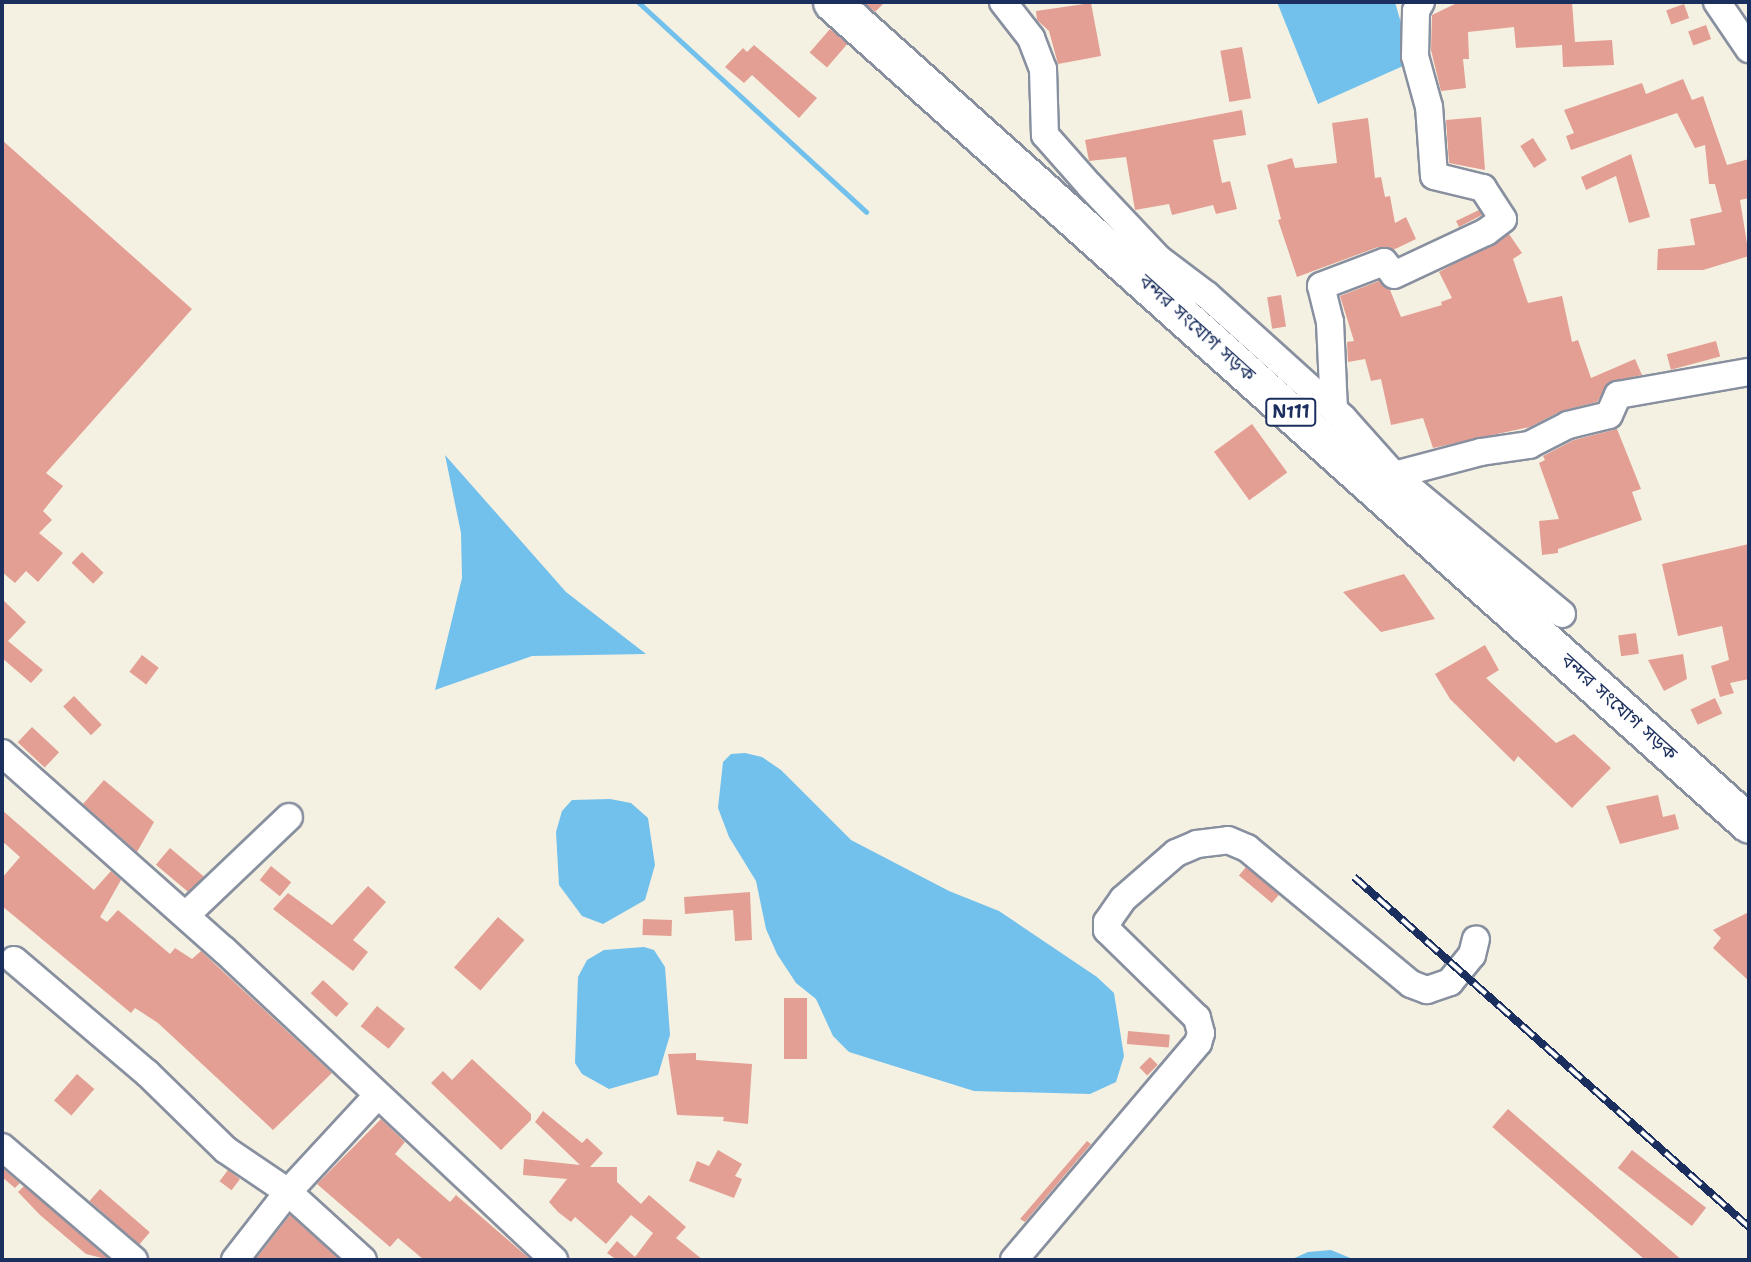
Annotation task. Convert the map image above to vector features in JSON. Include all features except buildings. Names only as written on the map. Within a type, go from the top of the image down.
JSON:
[{"type":"highway","name":"বন্দর সংযোগ সড়ক","points":[[832,2],[1749,824]]},
{"type":"street","points":[[1003,2],[1031,37],[1043,69],[1045,135],[1159,259],[1207,295],[1334,410],[1394,475],[1562,614]]},
{"type":"street","points":[[1717,2],[1749,49]]},
{"type":"street","points":[[1334,410],[1330,322],[1321,286],[1384,262],[1394,275],[1486,232],[1503,219],[1483,188],[1434,176],[1429,107],[1415,56],[1416,11],[1427,3]]},
{"type":"street","points":[[1394,475],[1481,452],[1529,445],[1568,425],[1609,415],[1618,396],[1749,372]]},
{"type":"street","points":[[2,753],[186,915],[376,1097],[554,1260]]},
{"type":"street","points":[[186,915],[289,817]]},
{"type":"street","points":[[1014,1260],[1198,1043],[1201,1033],[1198,1018],[1126,952],[1107,930],[1107,922],[1123,899],[1176,853],[1198,844],[1228,840],[1247,848],[1411,984],[1427,990],[1450,982],[1472,955],[1476,939]]},
{"type":"street","points":[[14,960],[147,1073],[226,1150],[288,1192],[363,1260]]},
{"type":"street","points":[[234,1260],[288,1192],[376,1097]]},
{"type":"street","points":[[2,1147],[134,1260]]},
{"type":"water","points":[[1277,2],[1395,2],[1412,62],[1318,104]]},
{"type":"water","points":[[445,455],[566,592],[646,654],[532,656],[435,690],[462,578],[461,533]]},
{"type":"water","points":[[745,753],[762,757],[781,770],[851,840],[949,891],[999,911],[1097,977],[1114,993],[1124,1056],[1116,1082],[1090,1094],[974,1091],[849,1052],[833,1036],[816,999],[796,983],[777,954],[766,929],[756,881],[729,837],[718,808],[723,762],[731,754]]},
{"type":"water","points":[[610,799],[631,803],[648,818],[655,865],[645,900],[603,924],[582,916],[559,885],[556,832],[562,811],[572,800]]},
{"type":"water","points":[[644,947],[654,950],[665,967],[670,1035],[658,1075],[609,1089],[582,1074],[575,1063],[578,977],[587,960],[604,950]]},
{"type":"water","points":[[1331,1250],[1355,1260],[1290,1260],[1308,1252]]},
{"type":"waterway","points":[[638,2],[866,212]]},
{"type":"railway","points":[[1354,877],[1749,1227]]}]
